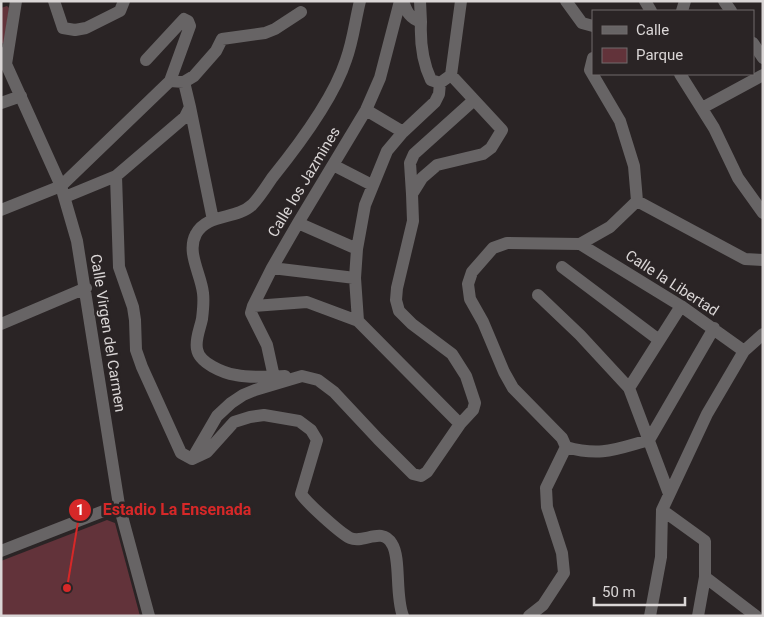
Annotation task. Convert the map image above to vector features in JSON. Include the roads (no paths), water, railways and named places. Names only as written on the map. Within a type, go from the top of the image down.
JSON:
[{"type":"street","name":"Calle Virgen del Carmen","points":[[16,1],[4,59],[63,191],[77,241],[86,288],[119,505],[149,616]]},
{"type":"street","points":[[54,1],[63,28],[75,30],[86,28],[120,12],[124,1]]},
{"type":"street","points":[[360,1],[347,59],[339,78],[320,110],[280,168],[252,205],[241,213],[212,220],[197,232],[194,240],[194,260],[203,292],[202,317],[197,339],[197,350],[201,357],[212,365],[236,375],[302,376],[318,380],[334,392],[378,440],[414,474],[421,476],[427,472],[460,424],[474,410],[475,403],[466,376],[452,354],[412,324],[399,311],[396,300],[413,221],[410,163],[414,154],[474,100]]},
{"type":"street","points":[[402,1],[406,11],[412,18],[421,22]]},
{"type":"street","name":"Calle los Jazmines","points":[[253,306],[272,268],[366,110],[380,78],[402,1]]},
{"type":"street","points":[[420,1],[420,41],[424,64],[431,80],[440,83]]},
{"type":"street","points":[[358,321],[354,278],[365,205],[387,151],[403,132],[435,102],[439,94],[440,83],[451,75],[461,1]]},
{"type":"street","points":[[566,1],[582,23],[592,26]]},
{"type":"street","points":[[170,82],[190,80],[216,51],[222,39],[265,34],[301,12]]},
{"type":"street","points":[[63,191],[170,82],[190,26],[188,21],[184,19],[146,60]]},
{"type":"street","points":[[754,44],[763,58]]},
{"type":"street","points":[[412,194],[422,178],[437,165],[483,154],[491,148],[502,130],[451,75]]},
{"type":"street","points":[[593,75],[620,121],[634,166],[637,201]]},
{"type":"street","points":[[681,75],[714,128],[738,178],[763,213]]},
{"type":"street","points":[[702,108],[763,76]]},
{"type":"street","points":[[184,82],[212,220]]},
{"type":"street","points":[[1,103],[21,96]]},
{"type":"street","points":[[1,210],[116,176],[185,117],[190,108]]},
{"type":"street","points":[[366,110],[403,132]]},
{"type":"street","points":[[333,165],[372,185]]},
{"type":"street","points":[[116,176],[119,267],[136,320],[136,350],[181,453],[192,459]]},
{"type":"street","points":[[637,201],[610,227],[580,244],[507,243],[492,248],[472,272],[468,284],[470,299],[483,322],[504,372],[513,388],[562,438],[566,447],[582,452],[606,452],[649,440],[714,328]]},
{"type":"street","points":[[637,201],[745,259],[763,260]]},
{"type":"street","points":[[298,223],[357,249]]},
{"type":"street","name":"Calle la Libertad","points":[[580,244],[681,306],[744,351]]},
{"type":"street","points":[[562,267],[659,340]]},
{"type":"street","points":[[272,268],[354,278]]},
{"type":"street","points":[[1,324],[86,288]]},
{"type":"street","points":[[538,295],[580,335],[629,388],[669,494]]},
{"type":"street","points":[[274,376],[267,345],[251,313],[253,306],[307,302],[358,321],[460,424]]},
{"type":"street","points":[[629,388],[681,306]]},
{"type":"street","points":[[650,616],[661,557],[662,510],[707,414],[744,351],[763,334]]},
{"type":"street","points":[[192,459],[217,416],[231,403],[255,390],[302,376]]},
{"type":"street","points":[[192,459],[206,452],[234,422],[264,415],[299,421],[311,430],[317,440],[302,488],[302,494],[311,507],[350,538],[382,536],[392,543],[395,550],[397,588],[403,616]]},
{"type":"street","points":[[529,616],[543,605],[564,573],[560,547],[547,507],[546,488],[566,447]]},
{"type":"street","points":[[1,551],[119,505]]},
{"type":"street","points":[[662,510],[705,541],[705,577],[698,616]]},
{"type":"street","points":[[705,577],[756,616]]},
{"type":"place","name":"Estadio La Ensenada","points":[[67,588]]}]
